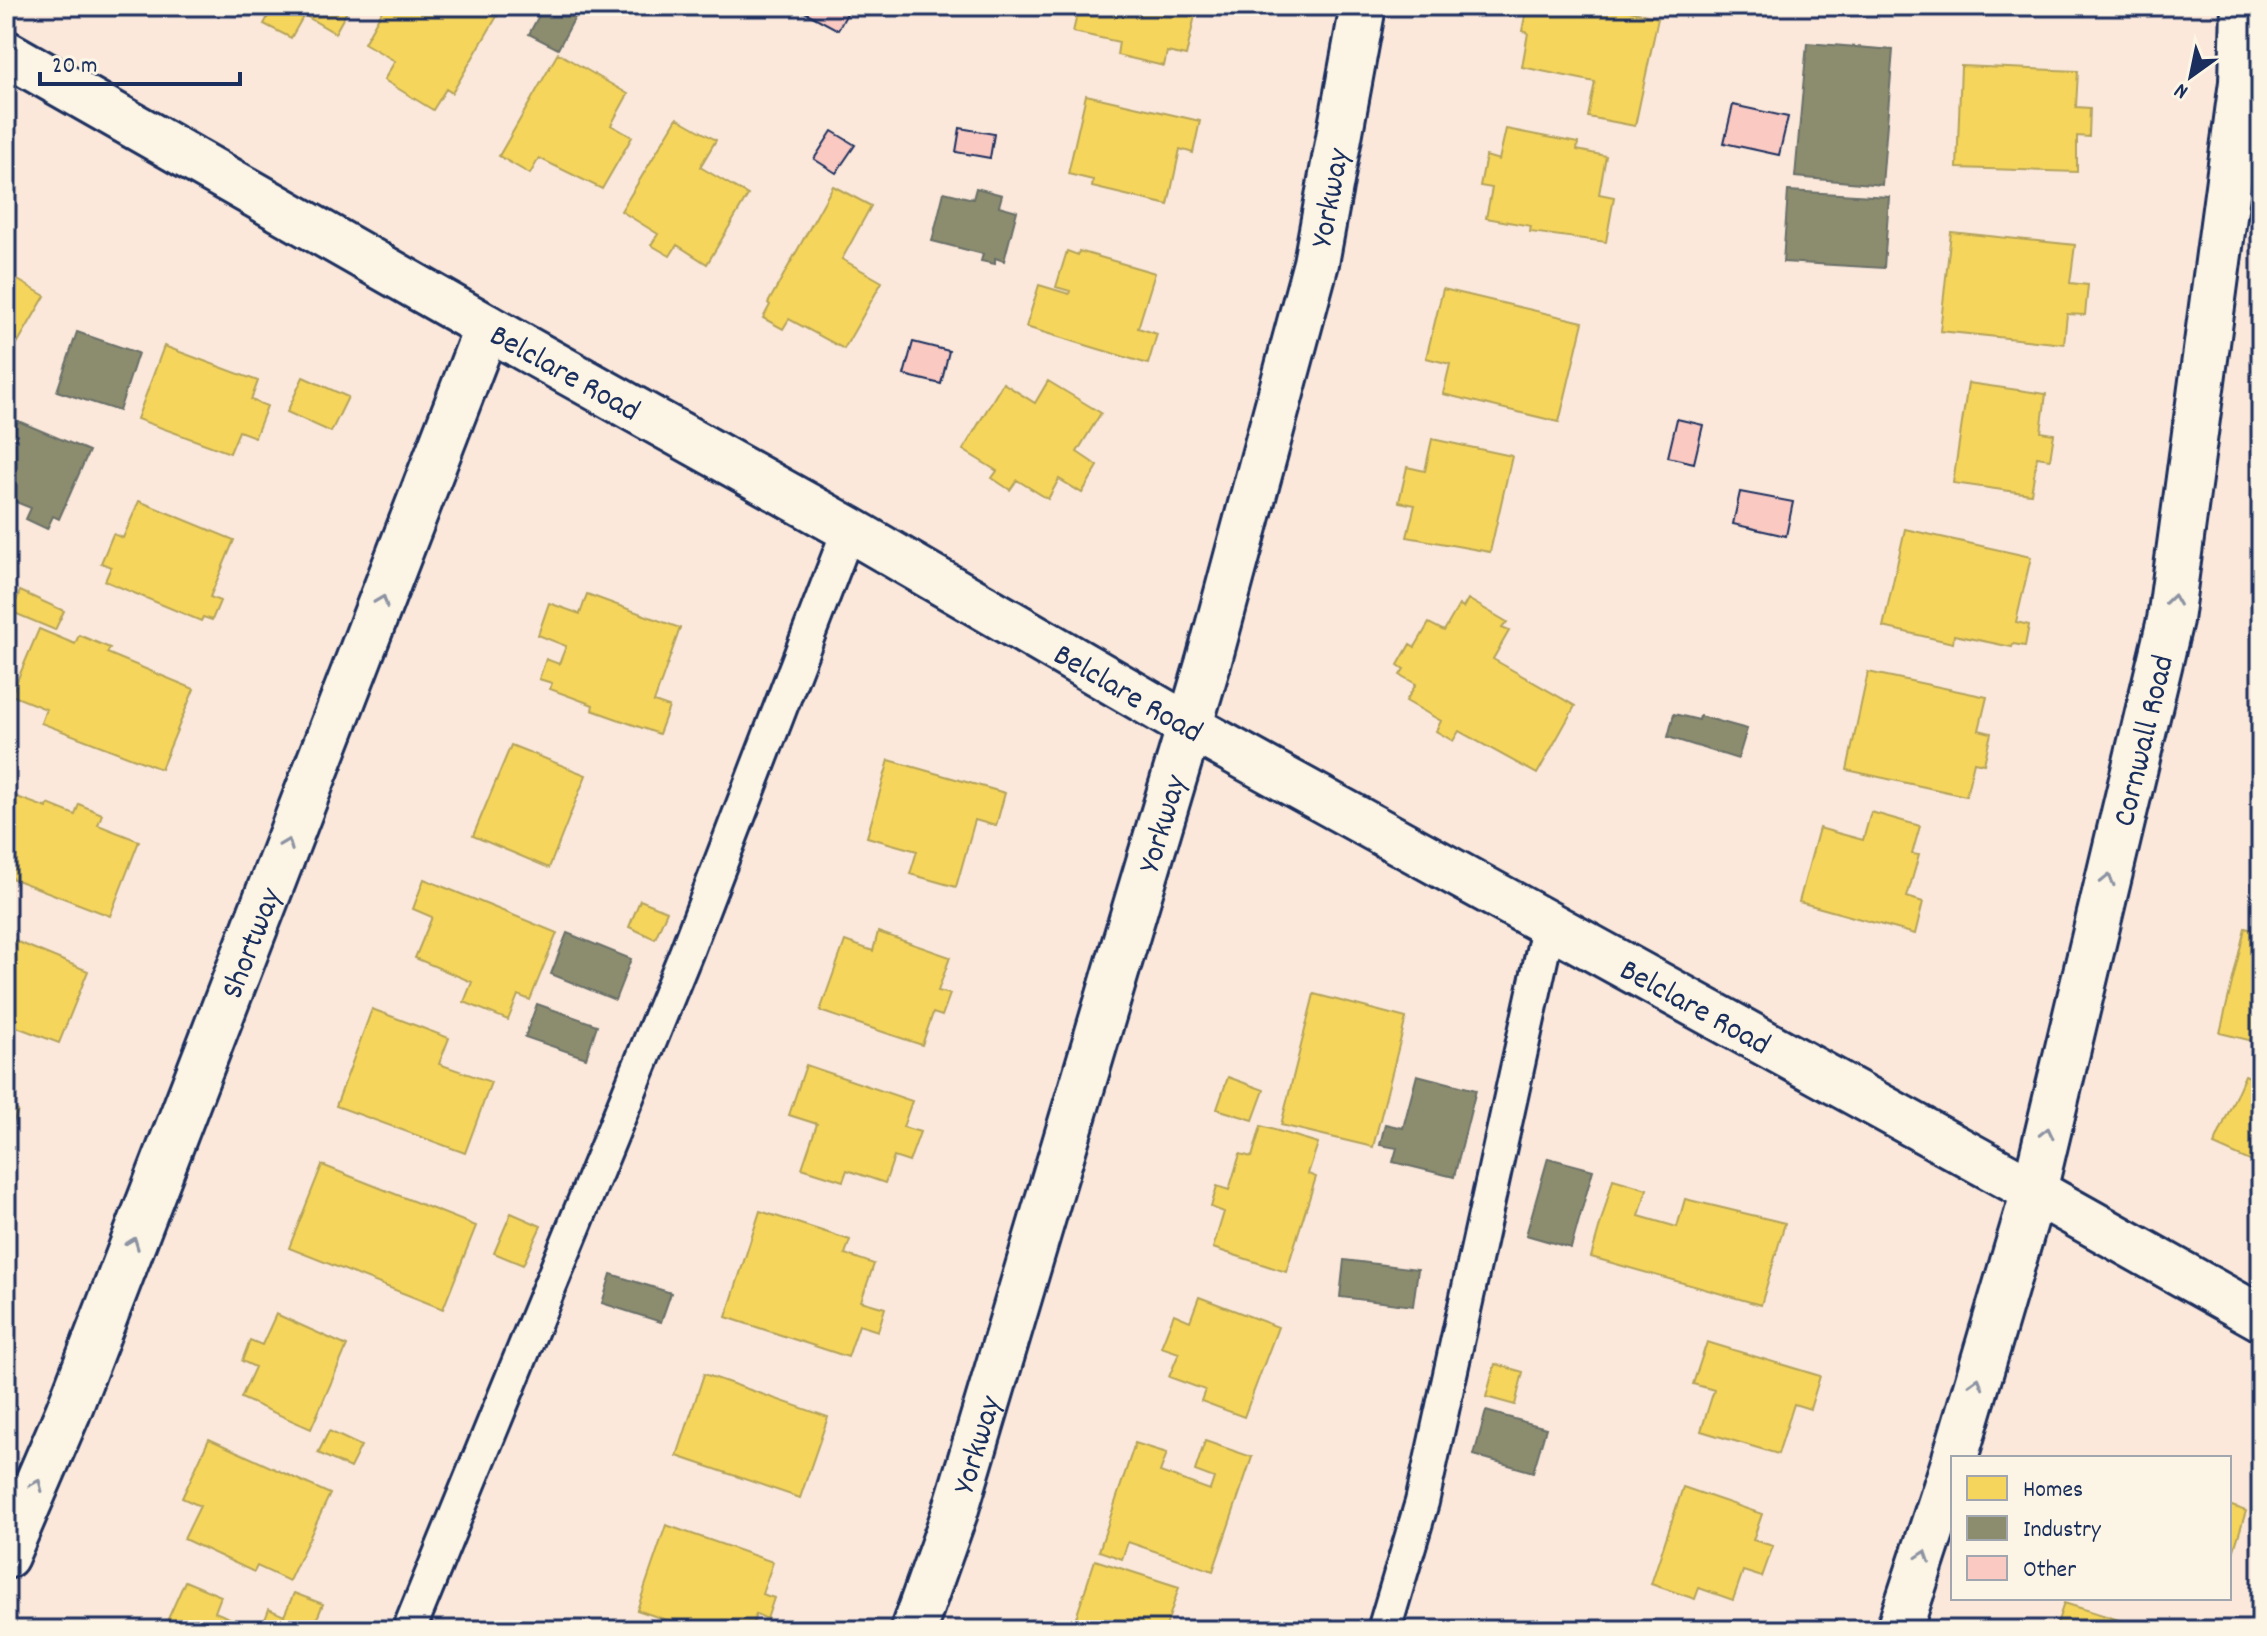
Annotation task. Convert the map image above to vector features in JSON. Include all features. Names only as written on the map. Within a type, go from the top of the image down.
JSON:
[{"type":"street","name":"Yorkway","points":[[913,1630],[955,1512],[1190,727],[1316,263],[1363,6]]},
{"type":"street","name":"Cornwall Road","points":[[1956,1456],[2034,1191],[2170,620],[2242,82],[2244,6]]},
{"type":"street","name":"Belclare Road","points":[[6,53],[849,529],[1190,727],[2261,1318]]},
{"type":"street","name":"Shortway","points":[[6,1556],[68,1412],[487,327]]},
{"type":"street","points":[[1899,1630],[1951,1471]]},
{"type":"lane","points":[[409,1630],[686,953],[849,529]]},
{"type":"lane","points":[[1384,1630],[1422,1502],[1549,923]]},
{"type":"building: Homes","points":[[271,6],[350,6],[335,33],[304,15],[291,38],[264,24]]},
{"type":"building: Homes","points":[[385,6],[503,6],[452,93],[446,89],[433,110],[384,80],[395,61],[364,43]]},
{"type":"building: Homes","points":[[1079,6],[1197,6],[1186,56],[1167,52],[1164,66],[1117,55],[1119,42],[1073,32]]},
{"type":"building: Homes","points":[[1527,6],[1610,6],[1658,18],[1635,126],[1588,117],[1595,82],[1522,67],[1528,33],[1522,31]]},
{"type":"building: Homes","points":[[1998,6],[2079,6],[2079,12],[1998,10]]},
{"type":"building: Homes","points":[[558,53],[628,94],[611,125],[632,137],[602,189],[539,158],[530,174],[499,156]]},
{"type":"building: Homes","points":[[1961,66],[2078,71],[2076,107],[2090,108],[2089,137],[2077,136],[2077,172],[1957,168]]},
{"type":"building: Homes","points":[[1086,95],[1200,121],[1193,153],[1180,149],[1168,205],[1092,187],[1093,180],[1068,174]]},
{"type":"building: Homes","points":[[677,118],[716,140],[700,167],[748,195],[707,264],[677,245],[670,256],[651,245],[658,234],[621,211]]},
{"type":"building: Homes","points":[[1506,129],[1578,143],[1577,150],[1606,156],[1599,194],[1614,197],[1606,242],[1530,232],[1531,226],[1486,218],[1492,188],[1480,186],[1486,156],[1499,160]]},
{"type":"building: Homes","points":[[833,186],[871,206],[842,259],[882,282],[844,349],[789,319],[783,329],[763,318],[770,305],[768,303]]},
{"type":"building: Homes","points":[[1951,232],[2075,245],[2070,283],[2088,285],[2085,315],[2067,314],[2064,344],[1940,331]]},
{"type":"building: Homes","points":[[1067,251],[1078,255],[1079,251],[1155,273],[1138,328],[1157,334],[1148,364],[1026,327],[1039,285],[1069,294],[1070,291],[1056,287]]},
{"type":"building: Homes","points":[[6,273],[45,296],[7,361],[6,360]]},
{"type":"building: Homes","points":[[1443,289],[1583,322],[1559,422],[1443,394],[1450,364],[1426,358]]},
{"type":"building: Homes","points":[[164,346],[258,381],[251,400],[267,406],[255,437],[239,431],[230,453],[137,419]]},
{"type":"building: Homes","points":[[303,377],[348,397],[331,432],[287,412]]},
{"type":"building: Homes","points":[[1048,381],[1101,413],[1077,452],[1098,466],[1082,493],[1059,479],[1048,499],[1017,480],[1010,490],[992,478],[997,471],[963,450],[1003,383],[1035,403]]},
{"type":"building: Homes","points":[[1968,383],[2046,394],[2041,432],[2054,434],[2050,459],[2037,457],[2031,494],[1953,483]]},
{"type":"building: Homes","points":[[1432,439],[1512,456],[1490,552],[1407,537],[1415,505],[1399,502],[1407,467],[1425,471]]},
{"type":"building: Homes","points":[[139,501],[234,540],[210,597],[220,601],[212,620],[203,617],[201,621],[105,581],[111,567],[101,563],[113,534],[123,538]]},
{"type":"building: Homes","points":[[1905,529],[2031,557],[2016,622],[2029,625],[2025,646],[2013,644],[2012,647],[1954,635],[1953,643],[1883,627]]},
{"type":"building: Homes","points":[[20,591],[64,611],[55,630],[12,612]]},
{"type":"building: Homes","points":[[587,594],[680,628],[654,702],[669,707],[659,734],[592,710],[593,705],[550,689],[552,683],[539,679],[546,659],[559,664],[566,646],[538,635],[549,603],[580,614]]},
{"type":"building: Homes","points":[[1468,599],[1507,622],[1502,628],[1509,631],[1493,659],[1575,706],[1537,774],[1459,731],[1453,741],[1436,731],[1441,721],[1406,701],[1416,684],[1400,675],[1404,669],[1398,665],[1410,644],[1415,647],[1429,623],[1444,631],[1459,605],[1463,608]]},
{"type":"building: Homes","points":[[39,629],[75,644],[79,635],[110,648],[107,653],[194,689],[161,769],[41,723],[46,709],[11,695]]},
{"type":"building: Homes","points":[[1868,672],[1987,697],[1979,730],[1991,733],[1984,764],[1974,762],[1966,796],[1847,770]]},
{"type":"building: Homes","points":[[511,745],[586,775],[549,868],[473,836]]},
{"type":"building: Homes","points":[[889,760],[1005,793],[996,826],[975,820],[956,887],[910,874],[917,851],[867,837]]},
{"type":"building: Homes","points":[[6,793],[75,815],[79,804],[102,814],[98,825],[139,841],[110,916],[6,876]]},
{"type":"building: Homes","points":[[1871,812],[1920,826],[1912,854],[1919,855],[1907,897],[1923,902],[1915,934],[1799,902],[1819,828],[1863,840]]},
{"type":"building: Homes","points":[[424,879],[557,933],[530,1000],[518,995],[508,1020],[464,1002],[472,982],[415,958],[432,917],[413,909]]},
{"type":"building: Homes","points":[[640,900],[667,911],[655,939],[629,927]]},
{"type":"building: Homes","points":[[2245,928],[2261,932],[2261,1043],[2220,1033]]},
{"type":"building: Homes","points":[[878,932],[950,957],[938,991],[950,994],[942,1016],[933,1013],[922,1045],[820,1011],[845,941],[873,951]]},
{"type":"building: Homes","points":[[6,937],[88,971],[59,1043],[6,1023]]},
{"type":"building: Homes","points":[[1314,994],[1406,1018],[1373,1147],[1281,1125]]},
{"type":"building: Homes","points":[[372,1009],[449,1038],[439,1064],[491,1082],[465,1153],[336,1106]]},
{"type":"building: Homes","points":[[806,1065],[912,1101],[903,1127],[920,1132],[909,1162],[894,1157],[885,1183],[847,1170],[843,1181],[802,1168],[817,1124],[789,1115]]},
{"type":"building: Homes","points":[[2245,1075],[2261,1082],[2261,1166],[2214,1145]]},
{"type":"building: Homes","points":[[1228,1077],[1264,1090],[1253,1120],[1217,1109]]},
{"type":"building: Homes","points":[[6,1106],[18,1111],[6,1140]]},
{"type":"building: Homes","points":[[1261,1126],[1318,1143],[1308,1174],[1316,1177],[1286,1272],[1213,1248],[1224,1212],[1211,1207],[1217,1186],[1229,1190],[1240,1154],[1252,1157]]},
{"type":"building: Homes","points":[[322,1165],[476,1226],[443,1309],[289,1248]]},
{"type":"building: Homes","points":[[1613,1179],[1647,1189],[1639,1216],[1677,1227],[1685,1199],[1785,1223],[1761,1305],[1591,1257]]},
{"type":"building: Homes","points":[[760,1211],[850,1240],[845,1254],[874,1264],[861,1301],[885,1308],[878,1331],[859,1325],[848,1357],[726,1317]]},
{"type":"building: Homes","points":[[511,1213],[541,1226],[523,1265],[494,1253]]},
{"type":"building: Homes","points":[[1199,1297],[1278,1327],[1244,1417],[1201,1401],[1205,1390],[1169,1377],[1179,1353],[1161,1347],[1174,1314],[1190,1321]]},
{"type":"building: Homes","points":[[276,1314],[347,1346],[311,1429],[241,1398],[255,1367],[242,1361],[250,1340],[262,1345]]},
{"type":"building: Homes","points":[[1707,1342],[1820,1376],[1810,1409],[1794,1404],[1778,1454],[1701,1431],[1714,1390],[1693,1384]]},
{"type":"building: Homes","points":[[1495,1364],[1523,1372],[1515,1405],[1486,1397]]},
{"type":"building: Homes","points":[[704,1374],[828,1417],[800,1498],[677,1456]]},
{"type":"building: Homes","points":[[329,1431],[361,1446],[350,1468],[318,1453]]},
{"type":"building: Homes","points":[[209,1439],[330,1494],[289,1581],[257,1566],[254,1572],[184,1539],[200,1506],[182,1498]]},
{"type":"building: Homes","points":[[1205,1441],[1252,1457],[1213,1571],[1128,1542],[1122,1559],[1099,1551],[1135,1443],[1167,1453],[1160,1472],[1210,1490],[1214,1478],[1195,1471]]},
{"type":"building: Homes","points":[[1683,1487],[1762,1514],[1753,1540],[1773,1546],[1762,1577],[1743,1571],[1733,1600],[1699,1588],[1695,1599],[1651,1584]]},
{"type":"building: Homes","points":[[2231,1506],[2246,1511],[2231,1560]]},
{"type":"building: Homes","points":[[666,1525],[773,1562],[762,1594],[774,1598],[767,1619],[756,1614],[751,1630],[696,1630],[637,1610]]},
{"type":"building: Homes","points":[[1095,1560],[1179,1587],[1165,1630],[1072,1630]]},
{"type":"building: Homes","points":[[185,1581],[221,1596],[215,1612],[258,1630],[163,1630]]},
{"type":"building: Homes","points":[[294,1593],[323,1604],[313,1628],[317,1630],[261,1630],[269,1609],[284,1616]]},
{"type":"building: Homes","points":[[2064,1603],[2138,1626],[2137,1630],[2055,1630]]},
{"type":"building: Industry","points":[[544,6],[581,6],[558,49],[529,34]]},
{"type":"building: Industry","points":[[1807,43],[1893,50],[1882,185],[1795,177]]},
{"type":"building: Industry","points":[[976,188],[1002,195],[999,206],[1017,211],[1004,261],[995,258],[995,264],[981,261],[983,254],[932,241],[944,192],[973,199]]},
{"type":"building: Industry","points":[[1788,191],[1889,197],[1884,268],[1783,262]]},
{"type":"building: Industry","points":[[77,332],[138,353],[119,411],[57,391]]},
{"type":"building: Industry","points":[[18,421],[89,451],[59,519],[53,516],[47,529],[26,519],[31,508],[6,498],[6,447]]},
{"type":"building: Industry","points":[[1674,714],[1699,720],[1700,716],[1747,729],[1738,759],[1668,737]]},
{"type":"building: Industry","points":[[567,933],[631,959],[615,1000],[551,974]]},
{"type":"building: Industry","points":[[537,1004],[597,1025],[586,1058],[525,1037]]},
{"type":"building: Industry","points":[[1417,1075],[1476,1090],[1454,1177],[1393,1162],[1397,1148],[1380,1145],[1385,1124],[1403,1128]]},
{"type":"building: Industry","points":[[1548,1158],[1593,1170],[1571,1248],[1526,1235]]},
{"type":"building: Industry","points":[[1344,1260],[1418,1269],[1413,1306],[1340,1297]]},
{"type":"building: Industry","points":[[611,1274],[671,1293],[661,1322],[602,1303]]},
{"type":"building: Industry","points":[[1486,1411],[1546,1428],[1533,1472],[1474,1455]]},
{"type":"building: Other","points":[[806,6],[851,6],[838,30],[803,11]]},
{"type":"building: Other","points":[[1733,105],[1788,117],[1779,155],[1724,143]]},
{"type":"building: Other","points":[[960,128],[994,134],[990,158],[956,152]]},
{"type":"building: Other","points":[[832,131],[855,145],[836,173],[814,159]]},
{"type":"building: Other","points":[[913,342],[949,351],[941,384],[904,375]]},
{"type":"building: Other","points":[[1677,419],[1703,425],[1694,463],[1668,457]]},
{"type":"building: Other","points":[[1740,492],[1793,502],[1786,536],[1733,524]]}]
